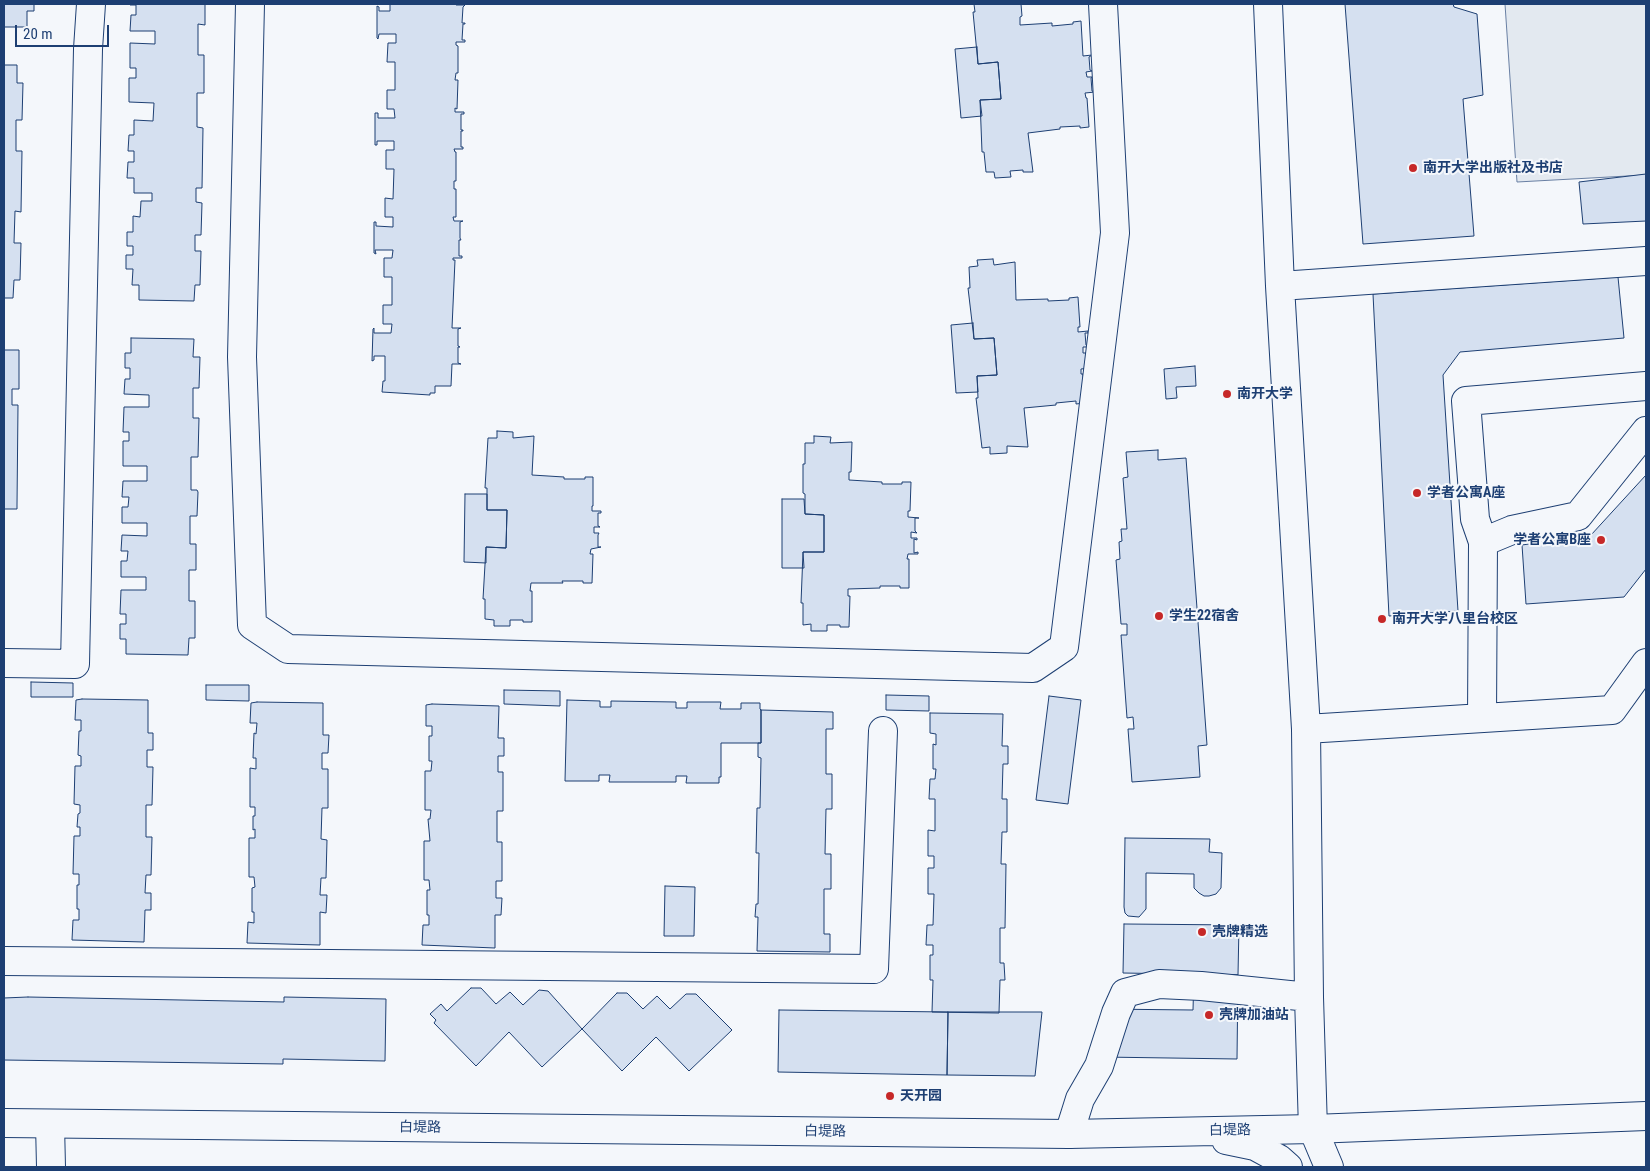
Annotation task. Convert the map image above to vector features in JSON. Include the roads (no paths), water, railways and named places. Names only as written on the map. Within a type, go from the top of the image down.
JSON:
[{"type":"street","points":[[4,663],[75,664],[91,4]]},
{"type":"street","points":[[250,4],[242,357],[252,626],[288,649],[1033,668],[1064,647],[1115,233],[1103,4]]},
{"type":"street","points":[[1268,4],[1280,286],[1306,729],[1309,997],[1313,1129],[1302,1167]]},
{"type":"street","points":[[1280,286],[1646,261]]},
{"type":"street","points":[[1482,718],[1483,542],[1475,519],[1466,401],[1646,386]]},
{"type":"street","points":[[1483,542],[1512,530],[1578,516],[1646,431]]},
{"type":"street","points":[[1306,729],[1612,710],[1646,663]]},
{"type":"street","points":[[4,961],[874,968],[883,731]]},
{"type":"street","points":[[1069,1134],[1080,1099],[1099,1066],[1116,1013],[1125,993],[1159,984],[1201,986],[1309,997]]},
{"type":"street","name":"白堤路","points":[[4,1123],[1069,1134],[1313,1129],[1646,1116]]},
{"type":"street","points":[[50,1124],[51,1167]]},
{"type":"street","points":[[1313,1129],[1329,1167]]},
{"type":"street","points":[[1180,1132],[1254,1146],[1278,1159],[1288,1167]]},
{"type":"place","name":"南开大学出版社及书店","points":[[1413,168]]},
{"type":"place","name":"南开大学","points":[[1227,394]]},
{"type":"place","name":"学者公寓A座","points":[[1417,493]]},
{"type":"place","name":"学者公寓B座","points":[[1601,540]]},
{"type":"place","name":"学生22宿舍","points":[[1159,616]]},
{"type":"place","name":"南开大学八里台校区","points":[[1382,619]]},
{"type":"place","name":"壳牌精选","points":[[1202,932]]},
{"type":"place","name":"壳牌加油站","points":[[1209,1015]]},
{"type":"place","name":"天开园","points":[[890,1096]]}]
